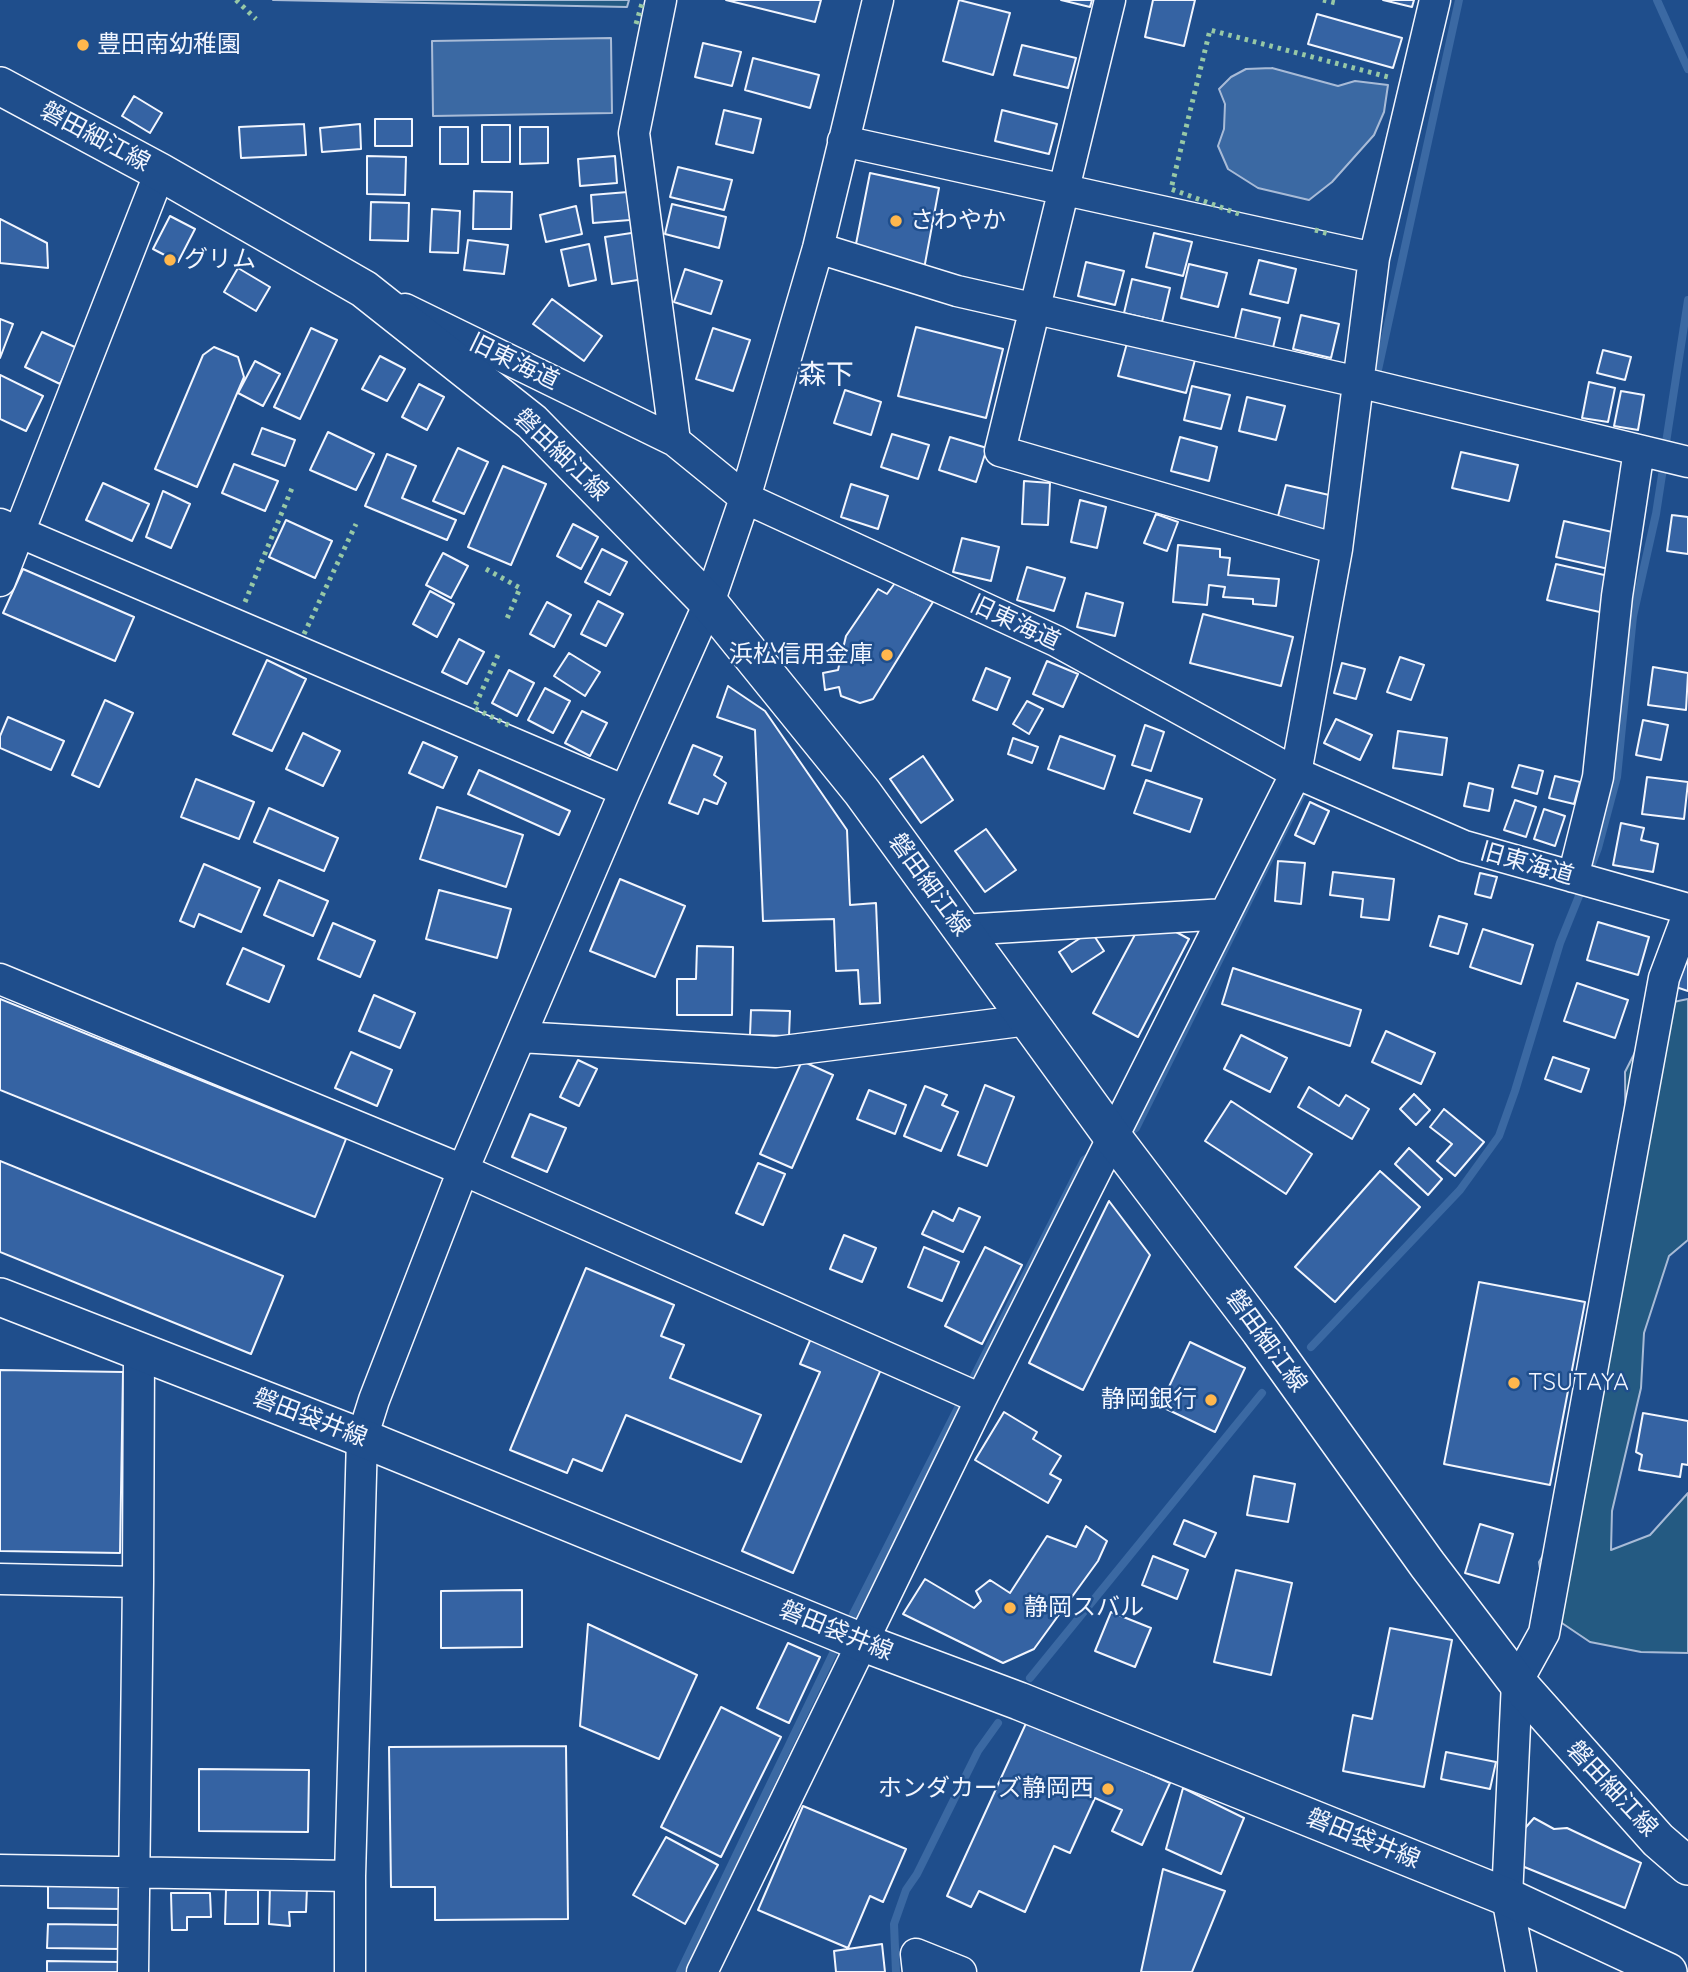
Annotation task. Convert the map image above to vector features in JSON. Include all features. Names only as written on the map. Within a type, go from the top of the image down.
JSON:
[{"type":"main road","name":"磐田細江線","points":[[0,86],[160,172],[364,289],[532,422],[709,603],[862,792],[1112,1136],[1260,1331],[1427,1564],[1517,1682],[1658,1840],[1688,1866]]},
{"type":"main road","name":"磐田袋井線","points":[[0,1297],[362,1438],[863,1643],[1019,1701],[1507,1897],[1668,1972]]},
{"type":"street","points":[[661,0],[634,133],[675,441]]},
{"type":"street","points":[[350,1972],[350,1875],[362,1438],[374,1399],[463,1170],[625,791],[709,603],[745,498],[818,248],[878,0]]},
{"type":"street","points":[[1110,0],[1000,451],[1337,549]]},
{"type":"street","points":[[702,1972],[981,1399],[1296,773],[1337,549],[1374,258],[1435,0]]},
{"type":"street","points":[[843,141],[1374,258]]},
{"type":"street","points":[[0,581],[9,528],[160,172]]},
{"type":"street","points":[[818,248],[957,290],[1688,462]]},
{"type":"street","name":"旧東海道","points":[[364,289],[675,441],[745,498],[1056,641],[1296,773],[1464,846],[1688,911]]},
{"type":"street","points":[[1584,880],[1617,596],[1639,450]]},
{"type":"street","points":[[9,528],[625,791]]},
{"type":"street","points":[[1521,1972],[1507,1897],[1517,1682],[1544,1633],[1664,978],[1688,911]]},
{"type":"street","points":[[962,930],[1225,914]]},
{"type":"street","points":[[0,979],[463,1170],[981,1399]]},
{"type":"street","points":[[520,1037],[776,1052],[1028,1020]]},
{"type":"street","points":[[133,1972],[139,1352]]},
{"type":"street","points":[[0,1579],[138,1582]]},
{"type":"street","points":[[0,1870],[350,1875]]},
{"type":"street","points":[[918,1972],[916,1954],[961,1972]]},
{"type":"shaded area","points":[[273,0],[629,0],[627,7]]},
{"type":"shaded area","points":[[611,38],[612,113],[433,116],[432,41]]},
{"type":"shaded area","points":[[1272,68],[1338,86],[1355,81],[1388,85],[1384,112],[1374,135],[1332,182],[1309,200],[1258,188],[1228,169],[1218,146],[1224,129],[1225,104],[1219,89],[1231,77],[1246,69]]},
{"type":"shaded area","points":[[1688,999],[1688,1240],[1669,1256],[1644,1333],[1641,1388],[1612,1511],[1611,1550],[1650,1535],[1688,1493],[1688,1653],[1641,1652],[1590,1642],[1547,1613],[1539,1562],[1564,1521],[1626,1185],[1625,1072],[1659,1005]]},
{"type":"building","points":[[726,0],[821,0],[815,22]]},
{"type":"building","points":[[959,0],[1010,13],[993,75],[943,61]]},
{"type":"building","points":[[1061,0],[1092,0],[1090,7]]},
{"type":"building","points":[[1153,0],[1195,0],[1184,46],[1145,37]]},
{"type":"building","points":[[1383,0],[1414,0],[1412,7]]},
{"type":"building","points":[[1317,14],[1402,38],[1393,68],[1308,44]]},
{"type":"building","points":[[703,43],[741,52],[732,86],[695,77]]},
{"type":"building","points":[[1022,45],[1076,58],[1068,88],[1014,75]]},
{"type":"building","points":[[753,58],[819,75],[810,108],[745,90]]},
{"type":"building","points":[[134,96],[162,113],[150,133],[122,116]]},
{"type":"building","points":[[724,110],[761,119],[753,153],[716,144]]},
{"type":"building","points":[[1002,110],[1057,124],[1049,154],[995,141]]},
{"type":"building","points":[[375,119],[412,119],[412,146],[375,146]]},
{"type":"building","points":[[304,124],[306,155],[241,158],[239,127]]},
{"type":"building","points":[[360,124],[361,149],[322,152],[320,128]]},
{"type":"building","points":[[482,125],[510,125],[510,162],[482,162]]},
{"type":"building","points":[[440,127],[468,127],[468,164],[440,164]]},
{"type":"building","points":[[520,127],[548,127],[548,163],[520,164]]},
{"type":"building","points":[[367,156],[406,157],[405,195],[367,194]]},
{"type":"building","points":[[615,156],[617,183],[580,186],[578,159]]},
{"type":"building","points":[[678,167],[732,180],[724,210],[670,197]]},
{"type":"building","name":"さわやか","points":[[870,173],[939,188],[924,269],[854,254]]},
{"type":"building","points":[[474,191],[512,192],[511,229],[473,229]]},
{"type":"building","points":[[628,192],[630,220],[593,223],[591,195]]},
{"type":"building","points":[[371,202],[409,203],[408,241],[370,240]]},
{"type":"building","points":[[672,204],[726,217],[719,248],[665,234]]},
{"type":"building","points":[[576,206],[582,234],[546,242],[540,215]]},
{"type":"building","points":[[432,209],[460,211],[458,253],[430,252]]},
{"type":"building","points":[[170,216],[195,229],[178,262],[153,249]]},
{"type":"building","points":[[0,219],[47,243],[48,268],[0,263]]},
{"type":"building","points":[[638,232],[644,279],[612,284],[605,237]]},
{"type":"building","points":[[1154,233],[1192,242],[1183,276],[1146,267]]},
{"type":"building","points":[[468,240],[508,245],[504,274],[464,270]]},
{"type":"building","points":[[589,244],[596,280],[569,286],[561,250]]},
{"type":"building","points":[[1259,260],[1296,269],[1288,303],[1250,294]]},
{"type":"building","points":[[1086,262],[1124,271],[1115,305],[1078,296]]},
{"type":"building","points":[[1189,264],[1227,273],[1218,307],[1181,298]]},
{"type":"building","points":[[238,268],[270,287],[256,311],[224,292]]},
{"type":"building","points":[[685,269],[722,281],[711,314],[674,302]]},
{"type":"building","points":[[1132,279],[1170,288],[1162,322],[1124,313]]},
{"type":"building","points":[[552,299],[602,336],[584,361],[533,324]]},
{"type":"building","points":[[1242,309],[1280,318],[1272,352],[1234,343]]},
{"type":"building","points":[[1301,315],[1339,324],[1331,358],[1293,349]]},
{"type":"building","points":[[0,319],[13,324],[0,358]]},
{"type":"building","points":[[916,327],[1003,349],[986,418],[898,396]]},
{"type":"building","points":[[311,328],[337,340],[300,419],[274,407]]},
{"type":"building","points":[[713,328],[750,340],[733,391],[696,379]]},
{"type":"building","points":[[42,332],[77,348],[60,384],[25,367]]},
{"type":"building","points":[[1127,343],[1195,360],[1186,393],[1118,376]]},
{"type":"building","points":[[214,347],[238,357],[244,377],[197,487],[155,469],[203,355]]},
{"type":"building","points":[[1603,350],[1631,357],[1625,380],[1597,373]]},
{"type":"building","points":[[380,356],[405,369],[387,401],[362,389]]},
{"type":"building","points":[[255,361],[280,374],[263,406],[238,393]]},
{"type":"building","points":[[0,375],[43,396],[26,431],[0,419]]},
{"type":"building","points":[[1589,382],[1615,388],[1608,422],[1582,418]]},
{"type":"building","points":[[419,384],[444,397],[427,430],[402,417]]},
{"type":"building","points":[[1192,386],[1230,395],[1221,429],[1184,420]]},
{"type":"building","points":[[845,390],[881,402],[871,435],[834,423]]},
{"type":"building","points":[[1621,391],[1644,395],[1638,430],[1614,426]]},
{"type":"building","points":[[1247,397],[1285,406],[1276,440],[1239,431]]},
{"type":"building","points":[[262,428],[295,440],[285,466],[252,454]]},
{"type":"building","points":[[328,432],[374,454],[356,490],[310,470]]},
{"type":"building","points":[[892,434],[929,445],[918,479],[881,467]]},
{"type":"building","points":[[950,437],[987,448],[976,482],[939,470]]},
{"type":"building","points":[[1180,437],[1217,447],[1209,481],[1171,471]]},
{"type":"building","points":[[458,448],[488,462],[464,514],[433,501]]},
{"type":"building","points":[[1461,452],[1518,465],[1509,501],[1452,488]]},
{"type":"building","points":[[387,454],[416,466],[402,498],[456,520],[447,540],[365,506]]},
{"type":"building","points":[[234,464],[278,481],[265,511],[222,493]]},
{"type":"building","points":[[503,466],[546,484],[511,565],[468,547]]},
{"type":"building","points":[[1024,481],[1050,483],[1048,525],[1022,524]]},
{"type":"building","points":[[103,483],[149,504],[132,541],[86,520]]},
{"type":"building","points":[[851,484],[888,496],[878,529],[841,517]]},
{"type":"building","points":[[1286,485],[1342,498],[1334,534],[1277,520]]},
{"type":"building","points":[[163,491],[190,504],[171,548],[146,537]]},
{"type":"building","points":[[1080,500],[1106,507],[1097,548],[1071,542]]},
{"type":"building","points":[[1156,514],[1178,522],[1167,551],[1144,543]]},
{"type":"building","points":[[1672,515],[1688,517],[1688,554],[1667,551]]},
{"type":"building","points":[[286,520],[332,541],[315,578],[269,557]]},
{"type":"building","points":[[1564,521],[1621,534],[1613,570],[1556,557]]},
{"type":"building","points":[[573,524],[598,537],[581,569],[557,556]]},
{"type":"building","points":[[962,538],[999,547],[991,581],[953,572]]},
{"type":"building","points":[[1178,545],[1220,549],[1220,557],[1230,558],[1228,575],[1279,579],[1276,606],[1253,604],[1253,599],[1223,597],[1225,587],[1209,585],[1207,605],[1173,602]]},
{"type":"building","points":[[602,549],[627,562],[610,595],[585,582]]},
{"type":"building","points":[[443,553],[468,566],[451,598],[426,585]]},
{"type":"building","points":[[1556,564],[1613,577],[1604,613],[1547,600]]},
{"type":"building","points":[[1027,567],[1065,578],[1054,611],[1017,600]]},
{"type":"building","points":[[23,569],[134,617],[115,661],[3,613]]},
{"type":"building","points":[[895,583],[933,602],[873,699],[860,703],[841,696],[839,687],[825,690],[823,673],[838,670],[846,636],[878,589],[887,594]]},
{"type":"building","points":[[430,591],[454,604],[437,637],[413,624]]},
{"type":"building","points":[[1086,593],[1123,603],[1115,636],[1077,627]]},
{"type":"building","points":[[598,601],[623,614],[606,646],[581,634]]},
{"type":"building","points":[[547,602],[571,615],[554,647],[530,634]]},
{"type":"building","points":[[1203,614],[1293,637],[1281,686],[1190,663]]},
{"type":"building","points":[[459,639],[484,652],[467,684],[442,672]]},
{"type":"building","points":[[569,653],[600,672],[585,696],[554,676]]},
{"type":"building","points":[[1400,657],[1424,665],[1411,700],[1387,692]]},
{"type":"building","points":[[267,660],[306,679],[272,751],[233,734]]},
{"type":"building","points":[[1047,661],[1078,674],[1063,707],[1033,694]]},
{"type":"building","points":[[1342,663],[1365,669],[1356,699],[1334,693]]},
{"type":"building","points":[[1653,667],[1688,673],[1686,710],[1648,705]]},
{"type":"building","points":[[986,668],[1010,678],[997,710],[973,700]]},
{"type":"building","points":[[509,670],[534,683],[517,716],[492,703]]},
{"type":"building","points":[[728,686],[765,711],[847,830],[850,905],[876,903],[880,1003],[860,1004],[858,970],[836,971],[834,919],[763,921],[755,730],[717,717]]},
{"type":"building","points":[[545,688],[570,701],[553,733],[528,720]]},
{"type":"building","points":[[105,700],[133,713],[99,787],[72,775]]},
{"type":"building","points":[[1027,701],[1043,709],[1029,734],[1013,724]]},
{"type":"building","points":[[582,711],[607,723],[590,756],[565,743]]},
{"type":"building","points":[[8,717],[64,741],[51,770],[0,748],[0,736]]},
{"type":"building","points":[[1336,719],[1372,735],[1360,760],[1324,743]]},
{"type":"building","points":[[1643,720],[1668,725],[1661,760],[1636,755]]},
{"type":"building","points":[[1145,725],[1164,732],[1151,771],[1132,765]]},
{"type":"building","points":[[1398,731],[1447,738],[1442,775],[1393,768]]},
{"type":"building","points":[[303,733],[340,751],[323,786],[286,769]]},
{"type":"building","points":[[1060,736],[1115,756],[1104,789],[1048,769]]},
{"type":"building","points":[[1013,738],[1038,747],[1032,763],[1008,754]]},
{"type":"building","points":[[423,742],[457,757],[443,788],[409,773]]},
{"type":"building","points":[[693,745],[722,757],[714,775],[726,783],[717,804],[704,799],[698,814],[669,803]]},
{"type":"building","points":[[923,756],[953,800],[921,823],[890,779]]},
{"type":"building","points":[[1519,765],[1543,771],[1537,794],[1512,787]]},
{"type":"building","points":[[479,770],[570,811],[559,835],[468,794]]},
{"type":"building","points":[[1555,776],[1580,782],[1574,804],[1549,798]]},
{"type":"building","points":[[1647,777],[1688,782],[1684,819],[1642,814]]},
{"type":"building","points":[[196,779],[254,802],[239,839],[181,817]]},
{"type":"building","points":[[1146,780],[1202,799],[1190,832],[1134,813]]},
{"type":"building","points":[[1469,783],[1493,789],[1489,811],[1464,806]]},
{"type":"building","points":[[1515,800],[1536,807],[1526,837],[1504,830]]},
{"type":"building","points":[[1310,802],[1329,811],[1314,844],[1295,835]]},
{"type":"building","points":[[437,807],[523,835],[506,887],[420,859]]},
{"type":"building","points":[[269,808],[338,838],[324,871],[254,842]]},
{"type":"building","points":[[1544,809],[1565,816],[1555,846],[1534,839]]},
{"type":"building","points":[[1621,823],[1644,828],[1641,840],[1658,844],[1653,872],[1613,865]]},
{"type":"building","points":[[986,829],[1016,870],[985,892],[955,851]]},
{"type":"building","points":[[1278,861],[1305,863],[1301,904],[1275,901]]},
{"type":"building","points":[[204,864],[260,888],[241,932],[199,914],[194,927],[180,921]]},
{"type":"building","points":[[1333,872],[1394,879],[1389,920],[1361,917],[1363,899],[1330,895]]},
{"type":"building","points":[[1480,873],[1497,877],[1491,898],[1475,894]]},
{"type":"building","points":[[620,879],[685,906],[655,977],[590,951]]},
{"type":"building","points":[[279,880],[328,901],[313,936],[264,915]]},
{"type":"building","points":[[439,890],[511,909],[497,958],[426,939]]},
{"type":"building","points":[[1439,916],[1467,924],[1458,954],[1430,946]]},
{"type":"building","points":[[1598,922],[1649,937],[1638,975],[1587,960]]},
{"type":"building","points":[[333,923],[375,941],[360,977],[318,959]]},
{"type":"building","points":[[1165,926],[1189,939],[1138,1037],[1093,1013],[1138,929]]},
{"type":"building","points":[[1483,929],[1533,945],[1521,984],[1470,967]]},
{"type":"building","points":[[1091,931],[1104,951],[1072,972],[1059,952]]},
{"type":"building","points":[[697,946],[733,947],[732,1015],[677,1015],[677,979],[696,979]]},
{"type":"building","points":[[243,948],[284,966],[269,1002],[227,984]]},
{"type":"building","points":[[1688,950],[1688,991],[1676,987]]},
{"type":"building","points":[[1233,968],[1361,1010],[1350,1046],[1222,1004]]},
{"type":"building","points":[[1577,983],[1628,1000],[1615,1038],[1564,1021]]},
{"type":"building","points":[[374,995],[415,1013],[400,1048],[359,1031]]},
{"type":"building","points":[[0,999],[346,1139],[315,1217],[0,1090]]},
{"type":"building","points":[[751,1010],[790,1011],[789,1036],[750,1035]]},
{"type":"building","points":[[1386,1031],[1435,1053],[1421,1084],[1372,1062]]},
{"type":"building","points":[[1241,1035],[1287,1058],[1270,1092],[1224,1069]]},
{"type":"building","points":[[351,1052],[392,1070],[377,1106],[335,1088]]},
{"type":"building","points":[[1553,1057],[1589,1069],[1581,1092],[1545,1079]]},
{"type":"building","points":[[578,1060],[597,1069],[579,1106],[560,1097]]},
{"type":"building","points":[[802,1061],[833,1075],[792,1168],[760,1154]]},
{"type":"building","points":[[985,1085],[1014,1097],[987,1166],[958,1155]]},
{"type":"building","points":[[925,1086],[947,1095],[942,1105],[958,1112],[941,1151],[904,1136]]},
{"type":"building","points":[[1309,1087],[1339,1106],[1346,1095],[1369,1109],[1352,1139],[1298,1107]]},
{"type":"building","points":[[869,1090],[906,1105],[895,1134],[857,1119]]},
{"type":"building","points":[[1414,1094],[1430,1110],[1416,1125],[1400,1109]]},
{"type":"building","points":[[1231,1101],[1312,1154],[1286,1194],[1205,1141]]},
{"type":"building","points":[[1444,1109],[1484,1142],[1455,1176],[1437,1161],[1452,1144],[1430,1127]]},
{"type":"building","points":[[530,1114],[566,1128],[547,1172],[512,1157]]},
{"type":"building","points":[[1409,1148],[1442,1179],[1428,1195],[1395,1164]]},
{"type":"building","points":[[0,1161],[283,1276],[251,1354],[0,1252]]},
{"type":"building","points":[[758,1163],[785,1174],[763,1225],[736,1213]]},
{"type":"building","points":[[1380,1171],[1420,1207],[1335,1302],[1295,1267]]},
{"type":"building","points":[[1109,1201],[1150,1255],[1083,1390],[1029,1363]]},
{"type":"building","points":[[959,1208],[980,1217],[963,1252],[922,1234],[933,1211],[953,1221]]},
{"type":"building","points":[[844,1235],[876,1248],[862,1282],[830,1269]]},
{"type":"building","points":[[924,1247],[959,1262],[942,1301],[908,1287]]},
{"type":"building","points":[[985,1247],[1022,1265],[982,1344],[945,1326]]},
{"type":"building","points":[[586,1268],[674,1305],[661,1336],[684,1345],[670,1378],[761,1415],[741,1462],[626,1415],[602,1471],[573,1459],[567,1473],[510,1450]]},
{"type":"building","name":"TSUTAYA","points":[[1479,1282],[1585,1302],[1550,1485],[1444,1464]]},
{"type":"building","points":[[812,1336],[882,1367],[793,1573],[742,1551],[820,1372],[800,1364]]},
{"type":"building","points":[[1190,1342],[1245,1368],[1215,1432],[1160,1406]]},
{"type":"building","points":[[0,1370],[123,1372],[120,1553],[0,1551]]},
{"type":"building","points":[[1004,1412],[1037,1432],[1033,1439],[1061,1456],[1050,1474],[1061,1480],[1048,1503],[975,1460]]},
{"type":"building","points":[[1643,1413],[1688,1421],[1688,1465],[1682,1464],[1680,1477],[1639,1470],[1642,1455],[1636,1452]]},
{"type":"building","points":[[1254,1476],[1295,1484],[1288,1522],[1247,1515]]},
{"type":"building","points":[[1184,1520],[1216,1533],[1205,1557],[1174,1544]]},
{"type":"building","points":[[1480,1524],[1513,1534],[1499,1583],[1465,1573]]},
{"type":"building","points":[[1086,1526],[1107,1541],[1098,1561],[1034,1649],[1003,1663],[903,1614],[925,1579],[974,1608],[981,1601],[976,1591],[990,1580],[1010,1593],[1047,1536],[1076,1547]]},
{"type":"building","points":[[1153,1556],[1188,1570],[1177,1599],[1142,1585]]},
{"type":"building","points":[[1236,1570],[1292,1583],[1271,1675],[1214,1662]]},
{"type":"building","points":[[522,1590],[522,1647],[441,1648],[441,1591]]},
{"type":"building","points":[[1111,1612],[1151,1628],[1135,1667],[1095,1651]]},
{"type":"building","points":[[588,1624],[697,1675],[659,1759],[580,1726]]},
{"type":"building","points":[[1390,1628],[1452,1640],[1424,1787],[1343,1771],[1353,1715],[1372,1719]]},
{"type":"building","points":[[788,1643],[820,1657],[789,1723],[757,1708]]},
{"type":"building","points":[[721,1707],[781,1737],[721,1857],[661,1827]]},
{"type":"building","points":[[1028,1719],[1170,1783],[1142,1845],[1112,1831],[1122,1810],[1095,1798],[1070,1853],[1054,1846],[1025,1912],[979,1891],[971,1907],[947,1896]]},
{"type":"building","points":[[566,1746],[568,1919],[435,1920],[435,1887],[391,1887],[389,1747]]},
{"type":"building","points":[[1446,1752],[1496,1762],[1490,1789],[1441,1779]]},
{"type":"building","points":[[199,1769],[309,1770],[308,1832],[199,1831]]},
{"type":"building","points":[[1183,1788],[1244,1818],[1221,1874],[1166,1849]]},
{"type":"building","points":[[803,1806],[906,1849],[883,1902],[870,1896],[848,1948],[758,1910]]},
{"type":"building","points":[[1534,1818],[1554,1829],[1567,1828],[1641,1863],[1625,1908],[1517,1864],[1519,1835]]},
{"type":"building","points":[[666,1837],[718,1865],[685,1924],[633,1895]]},
{"type":"building","points":[[1163,1869],[1225,1891],[1192,1972],[1141,1972]]},
{"type":"building","points":[[48,1883],[122,1884],[121,1909],[48,1908]]},
{"type":"building","points":[[270,1885],[307,1887],[306,1912],[289,1912],[290,1926],[269,1924]]},
{"type":"building","points":[[226,1890],[258,1890],[258,1924],[225,1924]]},
{"type":"building","points":[[171,1893],[210,1893],[211,1917],[187,1917],[187,1930],[172,1930]]},
{"type":"building","points":[[48,1924],[121,1925],[121,1949],[47,1948]]},
{"type":"building","points":[[882,1944],[885,1972],[836,1972],[834,1951]]},
{"type":"building","points":[[47,1961],[120,1962],[120,1972],[47,1972]]},
{"type":"waterway","points":[[1376,379],[1459,0]]},
{"type":"waterway","points":[[1657,0],[1688,69]]},
{"type":"waterway","points":[[1665,449],[1688,300]]},
{"type":"waterway","points":[[1588,874],[1598,848],[1617,777],[1633,616],[1656,514],[1664,462]]},
{"type":"waterway","points":[[1125,1135],[1136,1128],[1306,785]]},
{"type":"waterway","points":[[1311,1347],[1460,1190],[1499,1136],[1560,943],[1583,886]]},
{"type":"waterway","points":[[847,1626],[1084,1160],[1093,1154]]},
{"type":"waterway","points":[[1030,1678],[1262,1393]]},
{"type":"waterway","points":[[680,1972],[838,1643]]},
{"type":"waterway","points":[[896,1972],[894,1924],[906,1890],[917,1874],[978,1751],[998,1723]]},
{"type":"hedge","points":[[236,0],[256,19]]},
{"type":"hedge","points":[[636,24],[643,0]]},
{"type":"hedge","points":[[1323,0],[1336,3],[1336,0]]},
{"type":"hedge","points":[[1239,214],[1171,189],[1210,30],[1392,78]]},
{"type":"hedge","points":[[1315,230],[1329,234]]},
{"type":"hedge","points":[[245,602],[292,488]]},
{"type":"hedge","points":[[304,634],[356,524]]},
{"type":"hedge","points":[[486,569],[520,588],[506,621]]},
{"type":"hedge","points":[[498,655],[474,708],[512,727]]},
{"type":"place","name":"豊田南幼稚園","points":[[83,45]]},
{"type":"place","name":"さわやか","points":[[896,221]]},
{"type":"place","name":"グリム","points":[[170,260]]},
{"type":"place","name":"浜松信用金庫","points":[[887,655]]},
{"type":"place","name":"TSUTAYA","points":[[1514,1383]]},
{"type":"place","name":"静岡銀行","points":[[1211,1400]]},
{"type":"place","name":"静岡スバル","points":[[1010,1608]]},
{"type":"place","name":"ホンダカーズ静岡西","points":[[1108,1789]]},
{"type":"district","name":"森下","points":[[826,376]]}]
